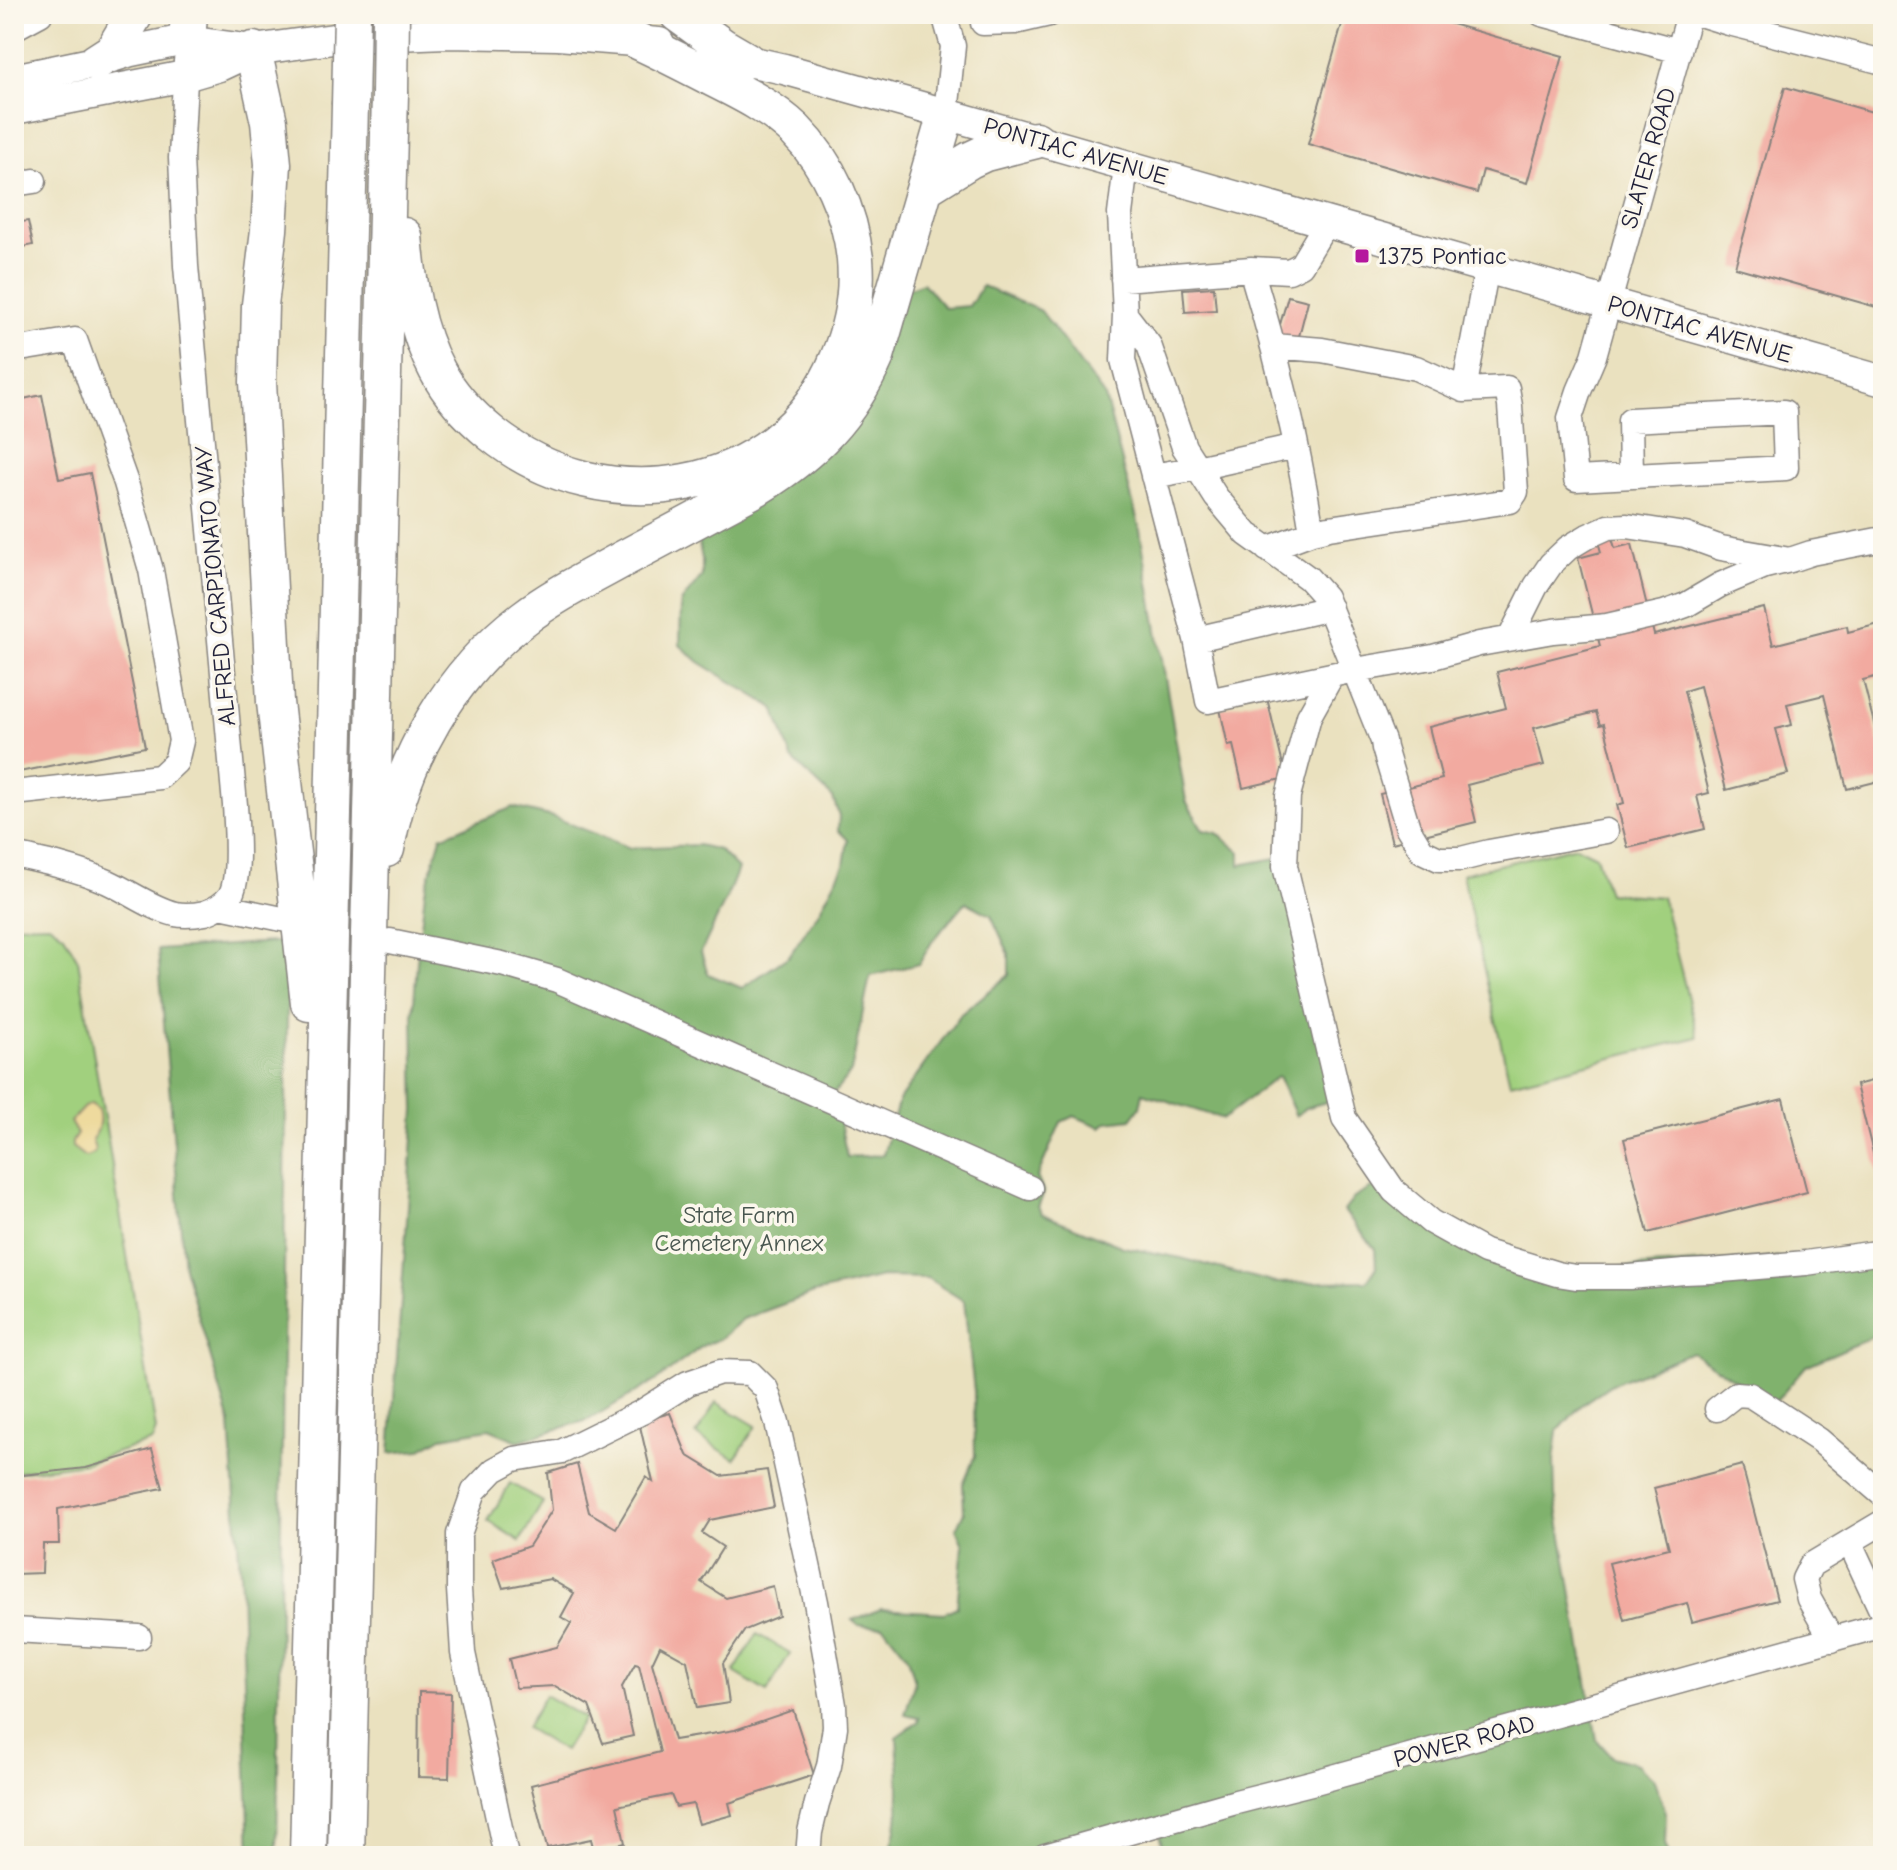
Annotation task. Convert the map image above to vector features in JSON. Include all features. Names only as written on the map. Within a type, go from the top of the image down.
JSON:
[{"type":"highway","points":[[96,62],[113,51],[135,14]]},
{"type":"highway","points":[[308,1856],[352,14]]},
{"type":"highway","points":[[346,1856],[379,947],[391,14]]},
{"type":"highway","points":[[678,14],[746,60]]},
{"type":"highway","points":[[390,93],[412,295],[428,352],[448,389],[479,423],[499,439],[519,453],[561,473],[608,485],[660,486],[679,483],[742,463],[778,439],[810,407],[829,378],[845,344],[855,299],[856,276],[850,230],[834,186],[810,147],[795,130],[757,101],[638,41]]},
{"type":"highway","points":[[253,50],[269,122],[273,164],[260,305],[258,382],[273,671],[307,980],[323,1244]]},
{"type":"highway","points":[[379,947],[395,806],[409,767],[449,695],[484,654],[521,620],[573,586],[788,468],[834,426],[858,393],[876,356],[946,114]]},
{"type":"highway","points":[[925,188],[985,153],[1036,140]]},
{"type":"main road","name":"PONTIAC AVENUE","points":[[14,79],[175,42],[187,44],[219,66],[253,50],[348,37],[417,34],[558,35],[686,47],[946,114],[1883,381]]},
{"type":"main road","name":"PONTIAC AVENUE","points":[[14,109],[187,44]]},
{"type":"street","points":[[14,28],[40,14]]},
{"type":"street","points":[[944,14],[953,46],[946,114]]},
{"type":"street","points":[[983,14],[983,23],[1015,22],[1049,14]]},
{"type":"street","points":[[1542,14],[1622,24],[1679,51]]},
{"type":"street","name":"SLATER ROAD","points":[[1631,475],[1576,479],[1570,418],[1594,356],[1689,14]]},
{"type":"street","points":[[1700,14],[1883,62]]},
{"type":"street","name":"ALFRED CARPIONATO WAY","points":[[187,44],[181,158],[186,266],[237,828],[234,883],[230,896],[220,906]]},
{"type":"street","points":[[1126,166],[1120,214],[1125,314],[1123,360],[1196,639],[1208,701],[1433,657],[1510,638],[1607,626],[1664,613],[1765,566],[1811,553],[1883,539]]},
{"type":"street","points":[[1123,279],[1251,269],[1289,271],[1301,265],[1327,222]]},
{"type":"street","points":[[1464,390],[1487,267]]},
{"type":"street","points":[[1251,269],[1273,346],[1304,480],[1312,532]]},
{"type":"street","points":[[1125,314],[1149,345],[1184,447],[1216,497],[1247,534],[1308,578],[1325,597],[1344,673],[1383,741],[1408,828],[1422,851],[1439,859],[1461,859],[1606,831]]},
{"type":"street","points":[[14,350],[75,340],[126,483],[151,570],[181,741],[176,762],[160,777],[14,793]]},
{"type":"street","points":[[1267,549],[1312,532],[1510,501],[1516,492],[1507,388],[1464,390],[1416,368],[1322,350],[1273,346]]},
{"type":"street","points":[[1784,412],[1786,468],[1631,475],[1630,420],[1784,412]]},
{"type":"street","points":[[1153,476],[1296,446]]},
{"type":"street","points":[[1510,638],[1536,586],[1551,564],[1568,548],[1608,527],[1627,526],[1685,535],[1721,548],[1790,560]]},
{"type":"street","points":[[1196,639],[1330,608]]},
{"type":"street","points":[[1344,673],[1309,716],[1288,796],[1285,866],[1344,1118],[1394,1191],[1431,1222],[1485,1252],[1576,1277],[1630,1277],[1726,1270],[1883,1252]]},
{"type":"street","points":[[14,855],[77,870],[176,914],[196,915],[220,906],[287,920]]},
{"type":"street","points":[[379,947],[502,964],[557,980],[1030,1188]]},
{"type":"street","points":[[506,1856],[463,1653],[459,1534],[474,1491],[494,1470],[514,1459],[563,1451],[642,1412],[688,1383],[720,1372],[750,1373],[766,1389],[777,1422],[819,1617],[835,1727],[829,1766],[810,1832],[808,1856]]},
{"type":"street","points":[[1717,1409],[1736,1394],[1750,1395],[1819,1440],[1883,1495]]},
{"type":"street","points":[[1832,1640],[1809,1599],[1804,1579],[1811,1565],[1883,1522]]},
{"type":"street","points":[[1850,1543],[1883,1614]]},
{"type":"street","name":"POWER ROAD","points":[[1045,1856],[1883,1625]]},
{"type":"street","points":[[14,1630],[139,1637]]},
{"type":"green space","name":"State Farm Cemetery Annex","points":[[923,283],[945,308],[969,306],[982,286],[1041,311],[1105,397],[1140,530],[1186,801],[1203,830],[1217,833],[1240,852],[1240,865],[1282,857],[1344,1097],[1305,1108],[1296,1116],[1278,1076],[1223,1119],[1143,1093],[1140,1107],[1131,1119],[1107,1122],[1101,1127],[1074,1116],[1061,1122],[1037,1177],[1044,1193],[1038,1207],[1042,1214],[1123,1247],[1181,1258],[1275,1283],[1367,1281],[1376,1267],[1375,1249],[1344,1211],[1354,1198],[1386,1180],[1404,1197],[1549,1272],[1883,1252],[1883,1332],[1806,1366],[1773,1405],[1692,1352],[1610,1385],[1581,1405],[1558,1431],[1554,1460],[1555,1496],[1597,1740],[1612,1757],[1637,1764],[1653,1778],[1666,1812],[1665,1844],[1670,1856],[1166,1856],[1156,1826],[1040,1856],[888,1856],[898,1813],[897,1737],[918,1722],[919,1717],[905,1714],[915,1681],[908,1657],[884,1627],[858,1625],[852,1620],[881,1609],[944,1613],[957,1607],[963,1545],[956,1529],[964,1512],[963,1484],[975,1456],[974,1391],[964,1301],[927,1278],[882,1277],[814,1293],[743,1319],[720,1339],[704,1345],[657,1380],[588,1420],[518,1441],[489,1429],[442,1437],[419,1450],[390,1453],[415,1110],[413,1016],[417,962],[425,891],[441,837],[513,807],[553,817],[630,848],[698,845],[719,850],[738,869],[701,952],[708,974],[742,988],[789,956],[818,913],[844,865],[848,840],[838,830],[839,816],[833,798],[792,759],[774,708],[699,662],[680,645],[681,602],[702,576],[695,523],[901,291]],"holes":[[[966,902],[991,915],[1009,954],[1009,975],[961,1014],[899,1100],[883,1155],[847,1157],[834,1093],[851,1072],[870,976],[919,964],[933,940]]]},
{"type":"green space","points":[[1576,846],[1596,856],[1608,893],[1662,897],[1698,1037],[1510,1083],[1462,874]]},
{"type":"green space","points":[[49,924],[64,935],[78,960],[156,1430],[152,1441],[85,1463],[14,1472],[14,925]]},
{"type":"green space","points":[[288,941],[277,1856],[250,1856],[241,1588],[230,1423],[184,1267],[158,950]]},
{"type":"green space","points":[[716,1402],[756,1426],[735,1459],[696,1435]]},
{"type":"green space","points":[[510,1483],[543,1502],[520,1541],[488,1521]]},
{"type":"green space","points":[[757,1634],[790,1653],[767,1692],[734,1672]]},
{"type":"green space","points":[[545,1695],[584,1718],[564,1751],[526,1728]]},
{"type":"sand","points":[[91,1104],[98,1109],[99,1125],[92,1139],[95,1153],[85,1157],[72,1147],[77,1134],[70,1122]]},
{"type":"building","points":[[1345,14],[1417,14],[1563,56],[1527,183],[1483,170],[1477,193],[1308,144]]},
{"type":"building","points":[[1785,87],[1883,115],[1883,309],[1735,267]]},
{"type":"building","points":[[28,221],[33,245],[14,249],[14,223]]},
{"type":"building","points":[[1214,287],[1216,310],[1185,312],[1183,289]]},
{"type":"building","points":[[1288,296],[1308,301],[1297,344],[1276,339]]},
{"type":"building","points":[[42,395],[59,479],[90,473],[145,747],[14,773],[14,401]]},
{"type":"building","points":[[1612,538],[1615,548],[1632,544],[1654,635],[1764,608],[1773,645],[1847,626],[1848,632],[1883,623],[1883,675],[1863,680],[1883,759],[1883,780],[1847,789],[1824,695],[1787,704],[1792,725],[1776,729],[1788,774],[1726,790],[1700,686],[1684,691],[1709,793],[1697,796],[1705,829],[1628,848],[1617,805],[1624,803],[1604,724],[1600,725],[1596,712],[1534,728],[1544,765],[1467,785],[1476,822],[1392,843],[1380,794],[1442,779],[1429,727],[1506,708],[1497,672],[1600,646],[1578,558],[1601,552],[1598,541]]},
{"type":"building","points":[[1267,698],[1286,778],[1243,788],[1233,745],[1228,746],[1220,709]]},
{"type":"building","points":[[1883,1078],[1883,1176],[1879,1177],[1856,1085]]},
{"type":"building","points":[[1783,1099],[1807,1192],[1648,1233],[1624,1139]]},
{"type":"building","points":[[670,1413],[687,1455],[721,1476],[767,1470],[774,1507],[710,1520],[702,1533],[723,1547],[701,1582],[726,1598],[773,1586],[779,1616],[745,1630],[723,1663],[729,1703],[697,1708],[687,1661],[660,1646],[652,1663],[674,1740],[735,1730],[793,1710],[814,1775],[729,1803],[732,1815],[699,1824],[693,1804],[676,1807],[671,1795],[617,1806],[625,1843],[594,1851],[591,1839],[547,1848],[531,1785],[660,1752],[639,1665],[635,1664],[622,1687],[633,1736],[603,1743],[589,1706],[555,1686],[516,1688],[509,1659],[557,1647],[571,1623],[561,1617],[574,1593],[550,1579],[503,1588],[493,1559],[529,1546],[552,1510],[548,1473],[577,1464],[589,1512],[616,1528],[646,1477],[653,1482],[639,1422]]},
{"type":"building","points":[[152,1449],[163,1488],[58,1509],[59,1544],[43,1544],[42,1573],[14,1574],[14,1476],[86,1468]]},
{"type":"building","points":[[1742,1465],[1777,1600],[1692,1622],[1687,1603],[1624,1620],[1609,1563],[1669,1548],[1654,1488]]},
{"type":"building","points":[[419,1692],[451,1693],[449,1778],[418,1777]]},
{"type":"place","name":"1375 Pontiac","points":[[1362,256]]}]
